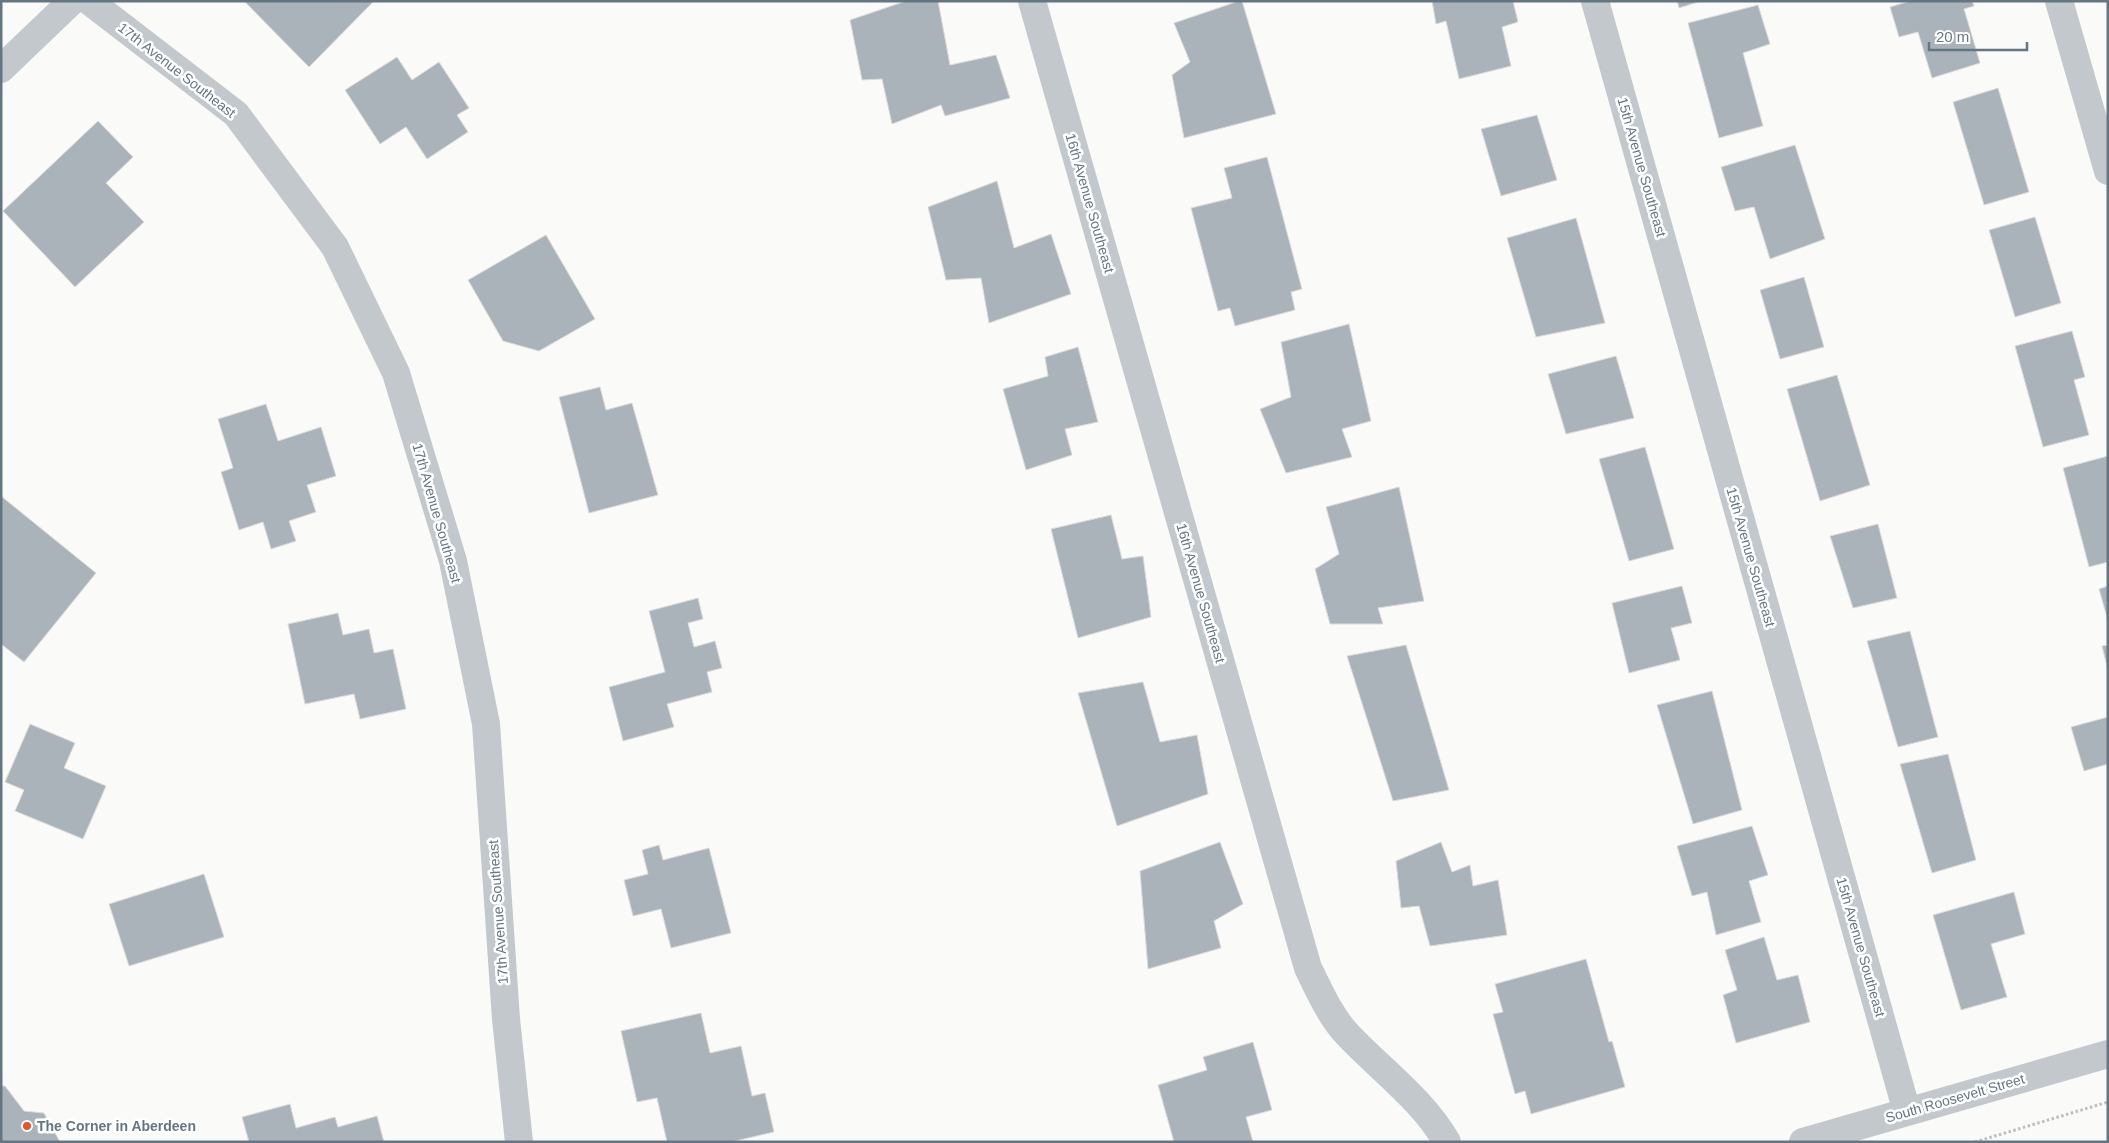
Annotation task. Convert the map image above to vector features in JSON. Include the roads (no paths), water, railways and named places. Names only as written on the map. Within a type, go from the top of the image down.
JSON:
[{"type":"street","points":[[1,69],[72,1]]},
{"type":"street","name":"17th Avenue Southeast","points":[[89,1],[236,114],[335,247],[396,373],[453,561],[486,724],[506,1019],[520,1142]]},
{"type":"street","name":"16th Avenue Southeast","points":[[1032,1],[1308,968],[1326,1005],[1346,1033],[1430,1115],[1447,1142]]},
{"type":"street","name":"15th Avenue Southeast","points":[[1595,1],[1907,1112]]},
{"type":"street","points":[[2059,1],[2108,171]]},
{"type":"street","name":"South Roosevelt Street","points":[[1803,1142],[2108,1054]]},
{"type":"place","name":"The Corner in Aberdeen","points":[[27,1126]]}]
